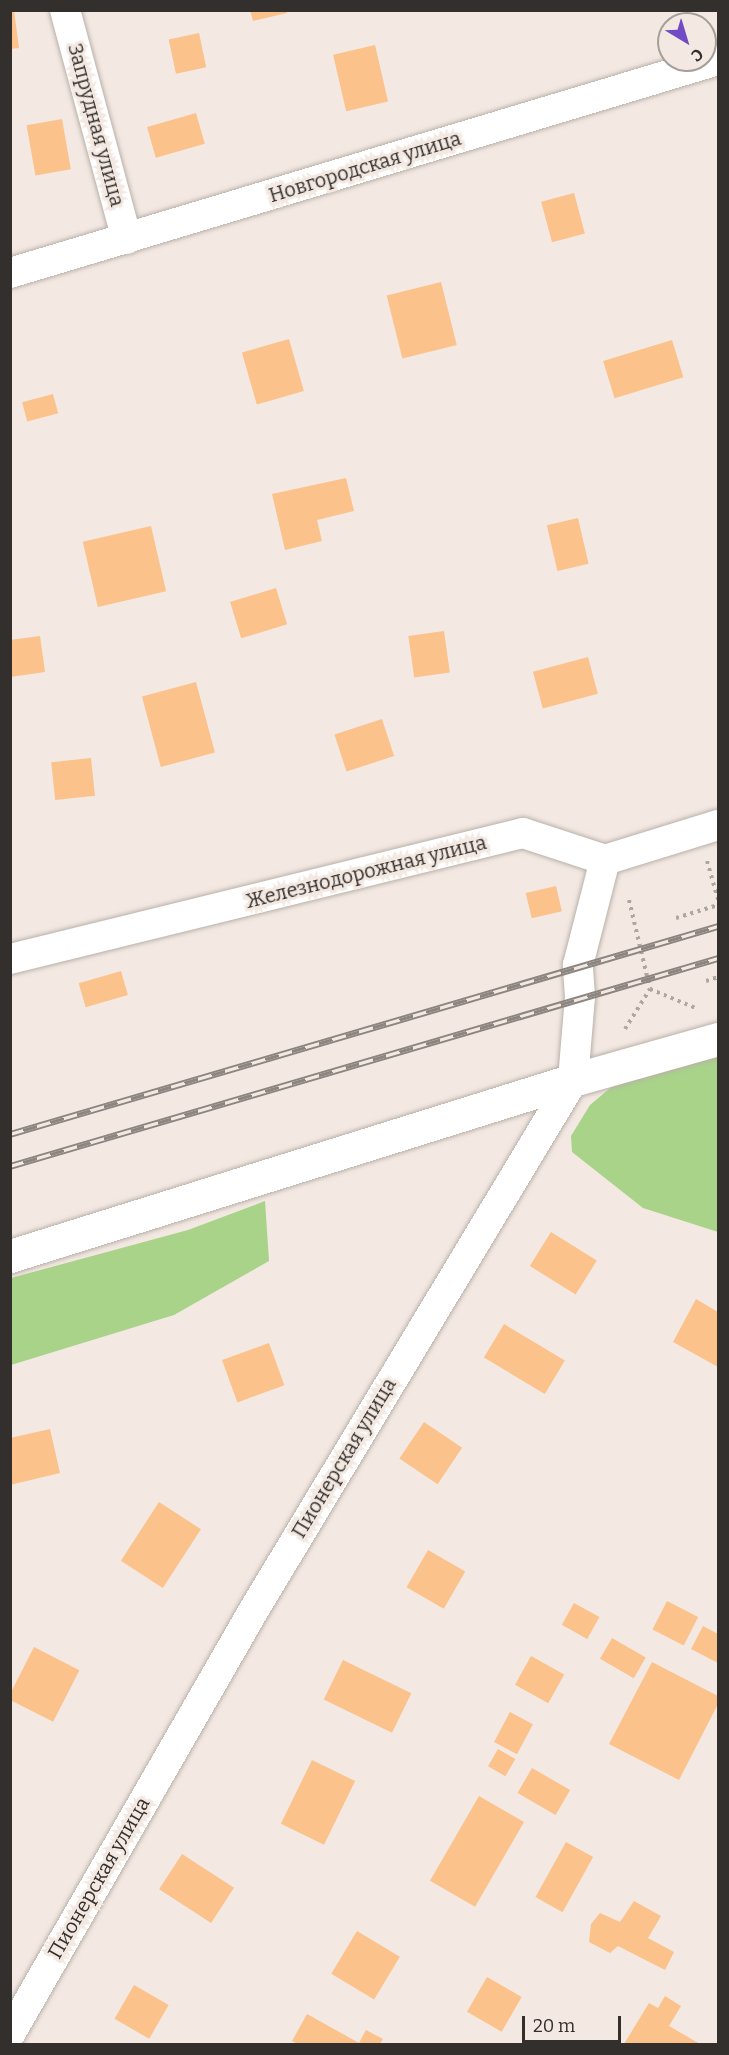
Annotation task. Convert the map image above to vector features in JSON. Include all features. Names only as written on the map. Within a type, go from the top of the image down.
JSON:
[{"type":"street","name":"Запрудная улица","points":[[65,10],[127,239]]},
{"type":"street","name":"Новгородская улица","points":[[10,273],[718,60]]},
{"type":"street","points":[[605,860],[718,825]]},
{"type":"street","name":"Железнодорожная улица","points":[[10,959],[523,833],[605,860]]},
{"type":"street","name":"Пионерская улица","points":[[10,2034],[255,1608],[573,1080],[580,997],[578,964],[605,860]]},
{"type":"street","points":[[10,1256],[573,1080],[718,1039]]},
{"type":"path","points":[[697,863],[707,860],[718,899]]},
{"type":"path","points":[[628,896],[650,989],[699,1009],[709,1006]]},
{"type":"path","points":[[676,918],[718,905]]},
{"type":"path","points":[[706,981],[718,977]]},
{"type":"green space","points":[[718,1054],[718,1232],[643,1208],[572,1152],[571,1136],[590,1105],[628,1073],[646,1066],[680,1068]]},
{"type":"green space","points":[[265,1201],[269,1261],[174,1315],[11,1365],[11,1278],[188,1230]]},
{"type":"building","points":[[10,10],[14,10],[19,48],[10,49]]},
{"type":"building","points":[[250,10],[286,10],[287,13],[253,21]]},
{"type":"building","points":[[199,33],[206,67],[176,74],[169,39]]},
{"type":"building","points":[[375,45],[388,102],[346,111],[333,55]]},
{"type":"building","points":[[196,113],[205,144],[156,158],[147,127]]},
{"type":"building","points":[[62,119],[71,169],[35,175],[27,125]]},
{"type":"building","points":[[574,193],[585,234],[552,242],[541,202]]},
{"type":"building","points":[[441,282],[457,345],[402,359],[387,296]]},
{"type":"building","points":[[289,339],[304,391],[257,404],[242,353]]},
{"type":"building","points":[[672,340],[683,377],[615,398],[603,361]]},
{"type":"building","points":[[53,394],[58,413],[27,422],[22,402]]},
{"type":"building","points":[[346,478],[354,511],[317,520],[322,541],[285,550],[272,494]]},
{"type":"building","points":[[578,518],[589,564],[557,571],[547,525]]},
{"type":"building","points":[[151,526],[166,591],[98,607],[83,542]]},
{"type":"building","points":[[276,588],[287,624],[241,638],[230,602]]},
{"type":"building","points":[[444,631],[450,673],[414,678],[408,636]]},
{"type":"building","points":[[40,636],[45,672],[10,677],[10,640]]},
{"type":"building","points":[[588,657],[598,694],[543,708],[533,672]]},
{"type":"building","points":[[196,682],[215,753],[161,767],[142,696]]},
{"type":"building","points":[[382,719],[394,756],[346,772],[334,734]]},
{"type":"building","points":[[91,758],[95,796],[55,800],[51,762]]},
{"type":"building","points":[[556,886],[562,911],[532,918],[526,893]]},
{"type":"building","points":[[121,971],[128,995],[86,1007],[79,983]]},
{"type":"building","points":[[551,1232],[597,1261],[576,1295],[530,1266]]},
{"type":"building","points":[[696,1299],[718,1312],[718,1367],[673,1342]]},
{"type":"building","points":[[504,1324],[565,1361],[545,1394],[484,1357]]},
{"type":"building","points":[[269,1343],[284,1385],[237,1402],[222,1360]]},
{"type":"building","points":[[424,1422],[462,1448],[438,1484],[399,1458]]},
{"type":"building","points":[[50,1429],[60,1473],[10,1485],[10,1438]]},
{"type":"building","points":[[159,1502],[201,1529],[163,1588],[121,1561]]},
{"type":"building","points":[[428,1550],[465,1572],[444,1609],[407,1587]]},
{"type":"building","points":[[667,1601],[698,1617],[684,1645],[652,1630]]},
{"type":"building","points":[[574,1603],[599,1617],[587,1639],[562,1625]]},
{"type":"building","points":[[703,1626],[718,1634],[718,1663],[691,1649]]},
{"type":"building","points":[[612,1638],[646,1658],[634,1678],[600,1659]]},
{"type":"building","points":[[34,1647],[79,1670],[53,1722],[10,1700],[10,1694]]},
{"type":"building","points":[[531,1656],[564,1674],[548,1703],[515,1685]]},
{"type":"building","points":[[343,1660],[411,1693],[392,1733],[324,1700]]},
{"type":"building","points":[[652,1662],[718,1696],[718,1704],[679,1780],[609,1744]]},
{"type":"building","points":[[510,1712],[533,1724],[517,1754],[494,1742]]},
{"type":"building","points":[[498,1749],[515,1759],[505,1776],[488,1766]]},
{"type":"building","points":[[312,1760],[355,1781],[324,1845],[281,1824]]},
{"type":"building","points":[[532,1768],[570,1790],[556,1815],[518,1793]]},
{"type":"building","points":[[479,1796],[524,1822],[475,1907],[430,1881]]},
{"type":"building","points":[[566,1842],[593,1857],[563,1912],[535,1897]]},
{"type":"building","points":[[182,1854],[234,1888],[211,1923],[159,1889]]},
{"type":"building","points":[[634,1901],[661,1916],[648,1938],[674,1952],[665,1970],[618,1946],[610,1953],[589,1942],[591,1924],[600,1913],[620,1922]]},
{"type":"building","points":[[357,1931],[400,1957],[374,2000],[331,1974]]},
{"type":"building","points":[[487,1977],[522,1997],[502,2032],[467,2012]]},
{"type":"building","points":[[134,1985],[169,2005],[149,2039],[114,2019]]},
{"type":"building","points":[[665,1996],[681,2006],[669,2026],[700,2044],[624,2044],[649,2003],[658,2008]]},
{"type":"building","points":[[307,2014],[359,2043],[366,2030],[383,2039],[380,2044],[298,2044],[292,2041]]},
{"type":"railway","points":[[10,1134],[718,926]]},
{"type":"railway","points":[[10,1166],[718,958]]}]
